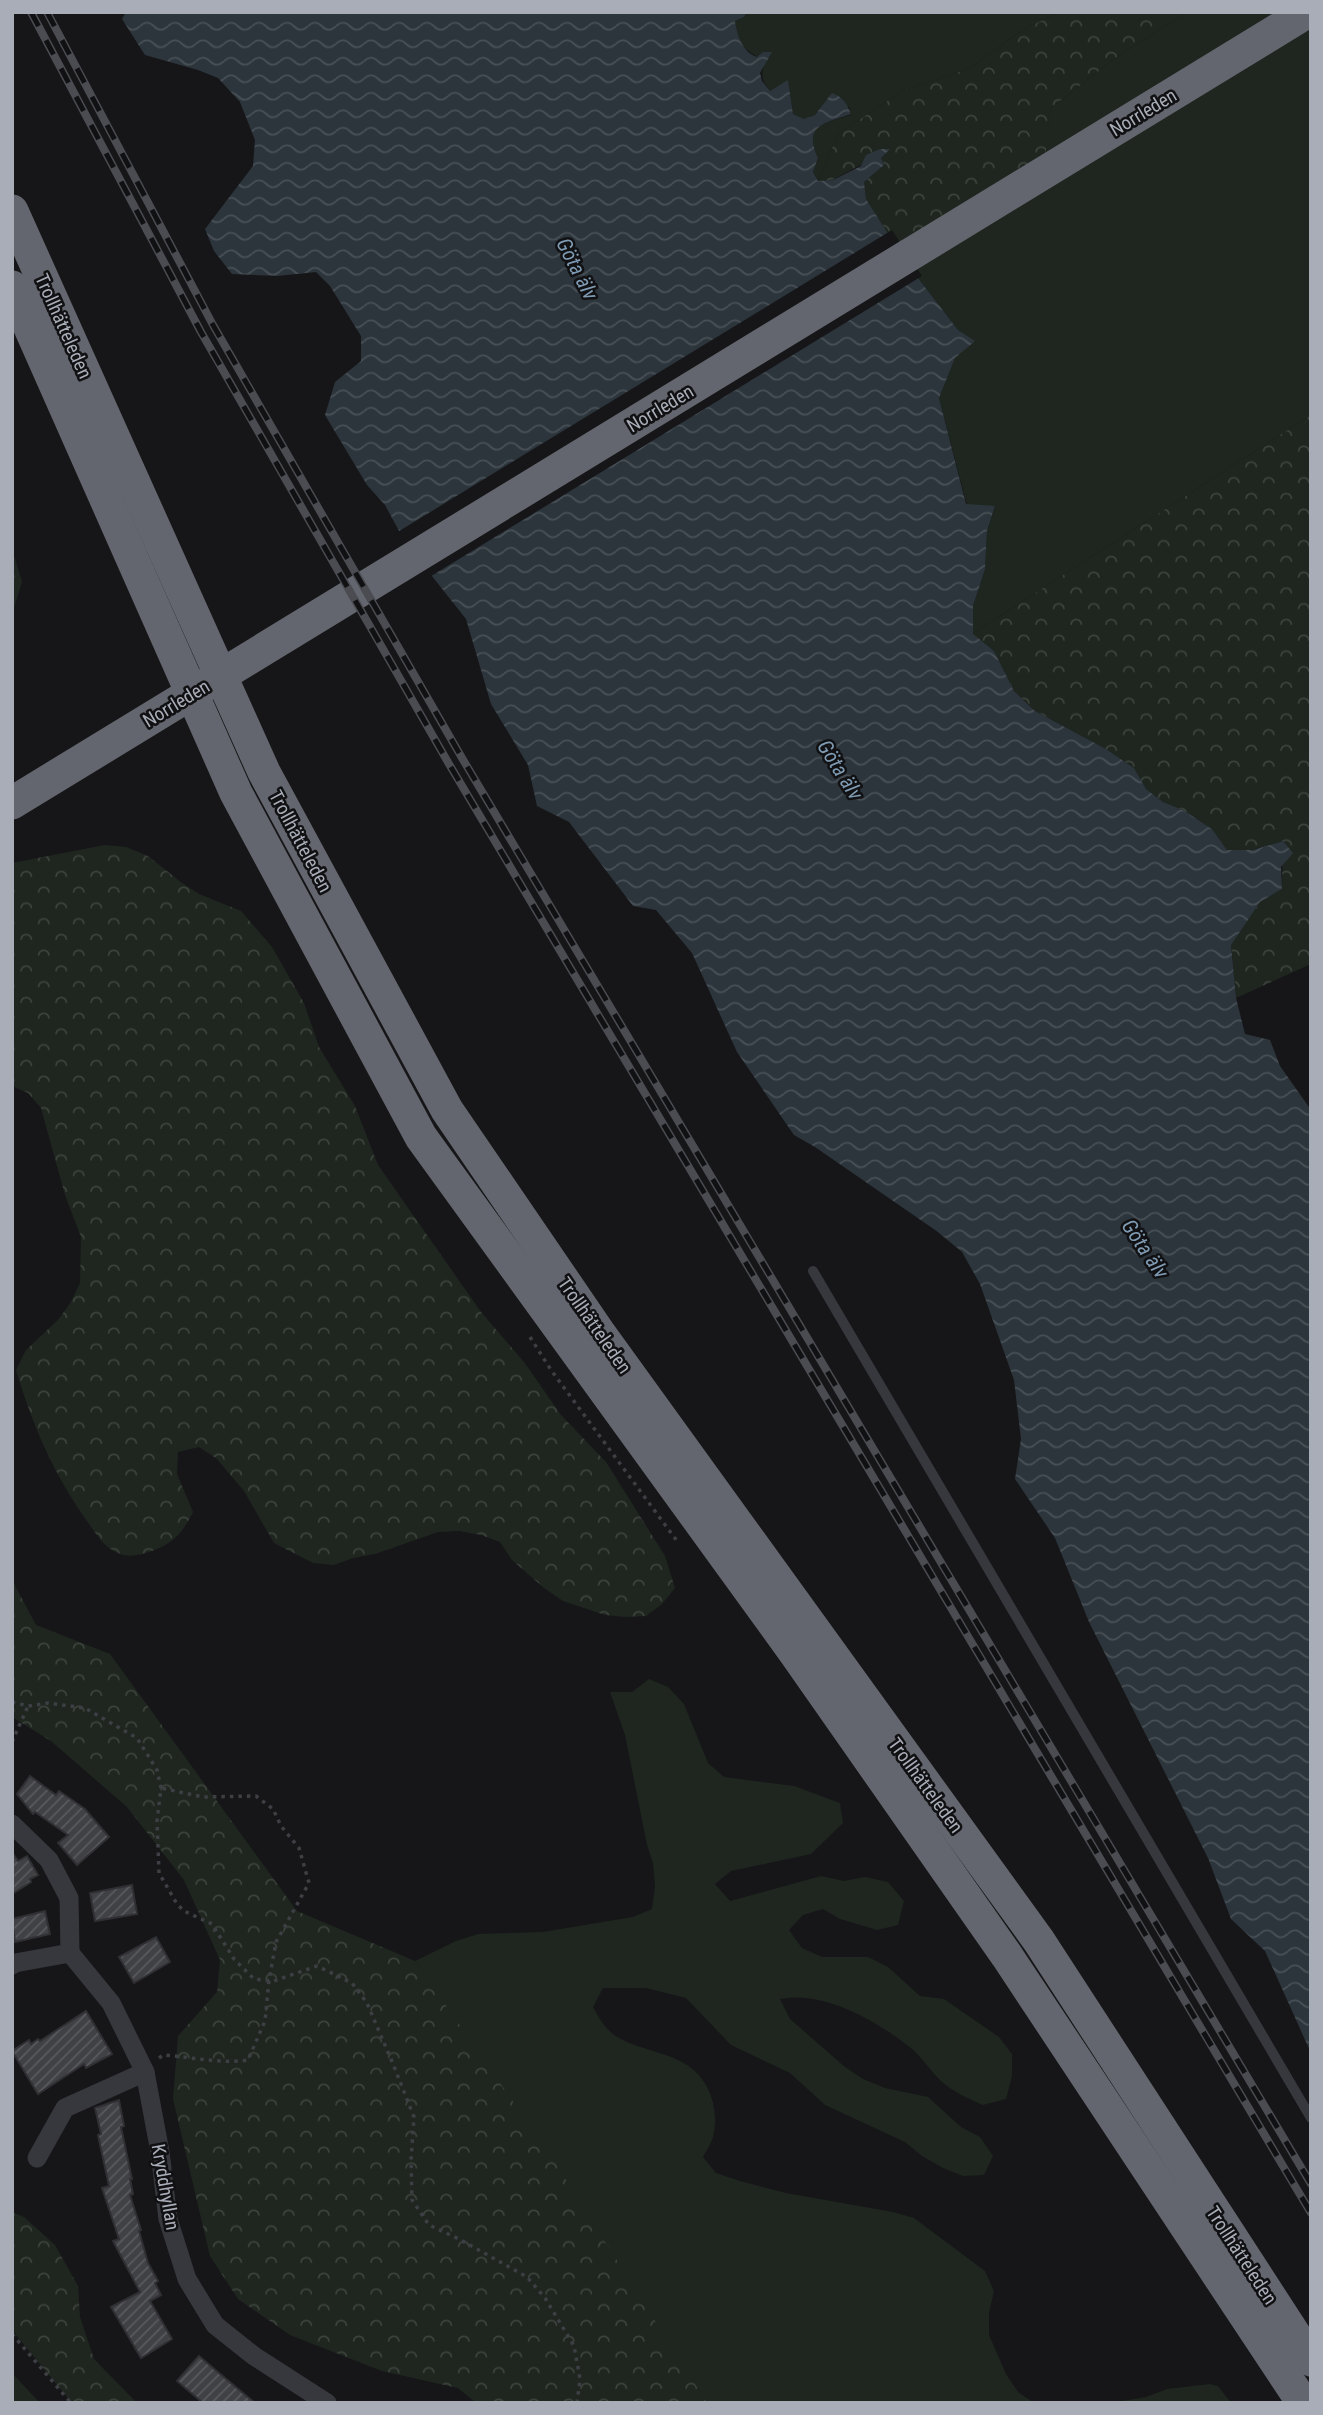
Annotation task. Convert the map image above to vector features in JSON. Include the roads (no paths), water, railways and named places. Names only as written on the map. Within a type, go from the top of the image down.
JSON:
[{"type":"highway","name":"Norrleden","points":[[12,803],[1307,12]]},
{"type":"highway","name":"Trollhätteleden","points":[[12,211],[264,772],[447,1110],[600,1334],[1039,1941],[1311,2360]]},
{"type":"highway","name":"Trollhätteleden","points":[[12,287],[236,793],[421,1137],[795,1653],[991,1933],[1303,2403]]},
{"type":"street","points":[[12,1824],[49,1860],[69,1898],[70,1953],[12,1965]]},
{"type":"street","name":"Kryddhyllan","points":[[70,1953],[111,2003],[145,2072],[169,2219],[187,2279],[215,2325],[254,2356],[327,2403]]},
{"type":"street","points":[[37,2158],[65,2108],[145,2072]]},
{"type":"lane","points":[[813,1271],[1311,2118]]},
{"type":"water","name":"Göta älv","points":[[126,12],[747,12],[744,17],[735,21],[741,42],[757,57],[763,52],[772,52],[760,73],[762,81],[770,91],[788,80],[793,114],[804,119],[815,115],[832,93],[842,99],[851,114],[826,123],[815,132],[814,147],[818,158],[813,172],[818,181],[833,180],[861,166],[866,155],[880,149],[890,149],[881,158],[884,165],[864,182],[866,199],[908,265],[958,330],[975,341],[955,358],[939,398],[966,504],[995,506],[987,531],[985,569],[973,606],[973,634],[994,651],[1014,691],[1035,711],[1106,749],[1134,768],[1146,789],[1163,802],[1183,810],[1212,829],[1227,850],[1253,850],[1283,841],[1293,853],[1281,867],[1282,889],[1260,902],[1231,945],[1236,998],[1245,1034],[1270,1040],[1280,1066],[1311,1110],[1311,2053],[1265,1951],[1231,1919],[1208,1858],[1089,1622],[1055,1538],[1015,1479],[1021,1439],[1014,1380],[980,1284],[962,1252],[938,1232],[794,1135],[737,1052],[692,953],[656,910],[633,906],[569,822],[537,806],[528,765],[491,704],[466,619],[405,542],[385,505],[367,485],[325,415],[335,382],[361,361],[361,336],[330,286],[316,272],[277,276],[232,274],[214,251],[205,229],[253,166],[255,140],[240,102],[218,78],[145,55],[122,19]]},
{"type":"railway","points":[[31,12],[201,332],[449,764],[1311,2213]]},
{"type":"railway","points":[[47,12],[213,325],[462,758],[1311,2184]]}]
